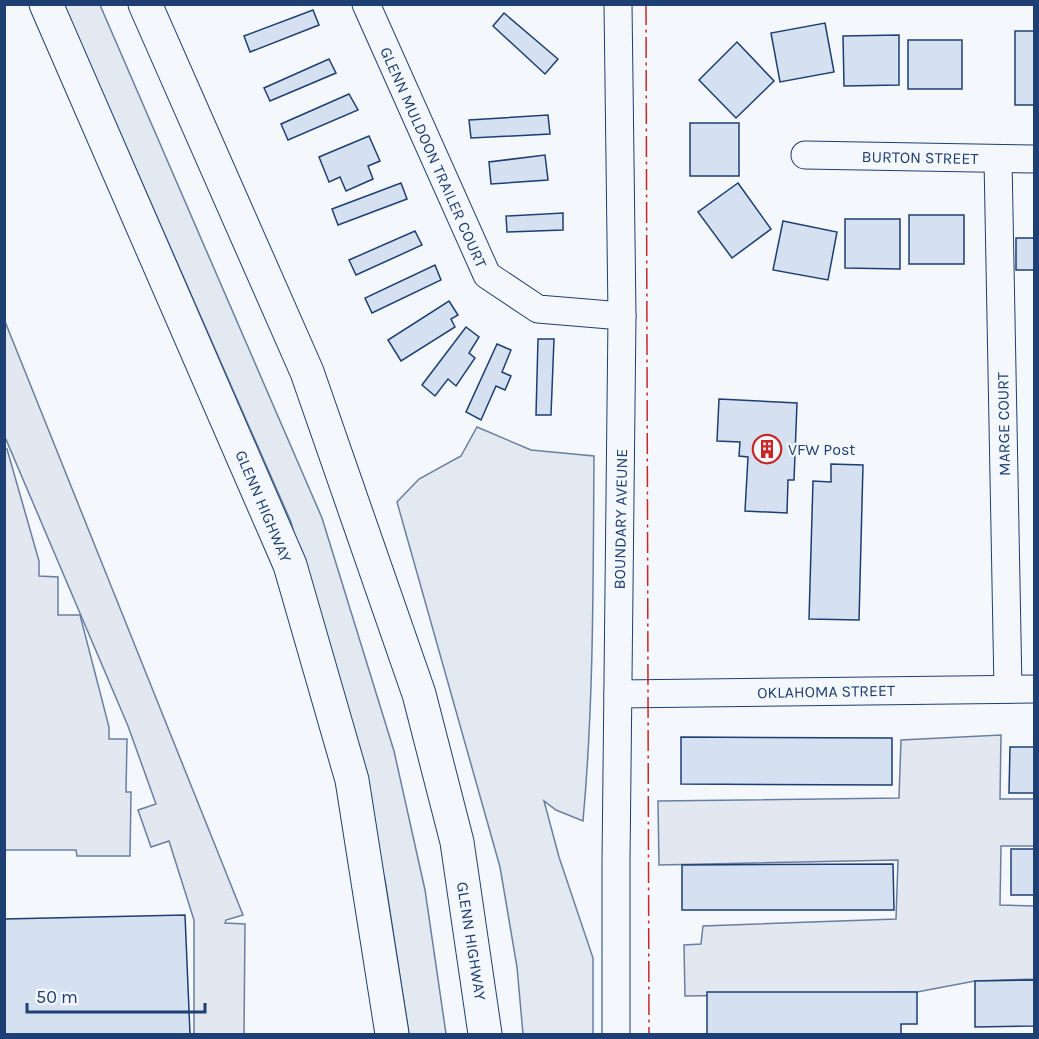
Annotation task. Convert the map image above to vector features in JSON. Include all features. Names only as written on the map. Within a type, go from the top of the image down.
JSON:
[{"type":"highway","name":"GLENN HIGHWAY","points":[[46,4],[290,565],[352,780],[392,1035]]},
{"type":"highway","name":"GLENN HIGHWAY","points":[[145,4],[307,372],[419,694],[457,842],[485,1035]]},
{"type":"highway","points":[[166,4],[307,372]]},
{"type":"street","name":"GLENN MULDOON TRAILER COURT","points":[[366,4],[487,275],[538,309],[622,316]]},
{"type":"street","name":"BOUNDARY AVEUNE","points":[[616,1035],[622,316],[618,4]]},
{"type":"street","name":"BURTON STREET","points":[[805,155],[1035,159]]},
{"type":"street","name":"MARGE COURT","points":[[998,159],[1021,689]]},
{"type":"street","name":"OKLAHOMA STREET","points":[[618,694],[1021,689]]},
{"type":"shaded area","points":[[64,5],[100,5],[322,518],[394,751],[425,890],[446,1034],[409,1034],[385,880],[291,522]]},
{"type":"shaded area","points":[[4,319],[243,915],[226,920],[225,923],[245,924],[244,1034],[194,1034],[194,920],[169,841],[151,847],[138,810],[156,804],[128,726],[5,437]]},
{"type":"shaded area","points":[[477,427],[531,450],[594,456],[591,685],[583,821],[556,810],[544,801],[559,857],[593,958],[593,1034],[523,1034],[517,967],[500,867],[397,502],[419,479],[461,456]]},
{"type":"shaded area","points":[[5,449],[7,449],[39,561],[39,576],[58,577],[58,615],[80,615],[109,727],[109,739],[127,739],[126,792],[131,792],[130,856],[77,856],[76,850],[5,850]]},
{"type":"shaded area","points":[[1001,735],[1000,799],[1034,799],[1034,846],[1001,846],[1000,905],[1034,906],[1034,979],[975,981],[917,992],[685,996],[684,945],[701,944],[703,926],[896,919],[898,860],[659,865],[658,801],[899,798],[901,740]]},
{"type":"building","points":[[313,10],[319,25],[250,52],[244,36]]},
{"type":"building","points":[[504,13],[558,59],[545,74],[493,26]]},
{"type":"building","points":[[825,23],[834,72],[780,82],[771,33]]},
{"type":"building","points":[[1015,31],[1034,31],[1034,105],[1015,105]]},
{"type":"building","points":[[899,35],[899,85],[844,86],[843,36]]},
{"type":"building","points":[[908,40],[962,40],[962,89],[908,89]]},
{"type":"building","points":[[737,42],[774,81],[736,118],[699,80]]},
{"type":"building","points":[[329,59],[336,73],[270,101],[264,88]]},
{"type":"building","points":[[349,94],[358,110],[288,140],[281,124]]},
{"type":"building","points":[[548,115],[550,134],[471,138],[469,120]]},
{"type":"building","points":[[690,123],[739,123],[739,176],[690,176]]},
{"type":"building","points":[[369,136],[380,161],[368,166],[373,179],[346,191],[340,177],[329,182],[319,157]]},
{"type":"building","points":[[545,155],[548,180],[491,184],[489,162]]},
{"type":"building","points":[[401,183],[407,199],[338,225],[332,209]]},
{"type":"building","points":[[738,183],[771,229],[732,258],[698,212]]},
{"type":"building","points":[[563,213],[563,230],[507,232],[506,216]]},
{"type":"building","points":[[909,215],[964,215],[964,264],[909,264]]},
{"type":"building","points":[[845,219],[900,219],[900,269],[845,268]]},
{"type":"building","points":[[783,221],[837,232],[828,280],[773,270]]},
{"type":"building","points":[[415,231],[422,245],[356,275],[349,260]]},
{"type":"building","points":[[1016,238],[1034,238],[1034,270],[1016,270]]},
{"type":"building","points":[[435,265],[441,280],[372,313],[365,298]]},
{"type":"building","points":[[449,301],[458,315],[451,319],[455,327],[401,361],[388,340]]},
{"type":"building","points":[[466,327],[479,337],[469,353],[475,358],[456,386],[448,379],[435,396],[422,385]]},
{"type":"building","points":[[538,339],[554,339],[551,415],[536,415]]},
{"type":"building","points":[[497,344],[511,350],[502,372],[511,376],[505,390],[496,386],[481,420],[466,412]]},
{"type":"building","name":"VFW Post","points":[[719,399],[797,403],[794,480],[788,480],[787,513],[745,511],[748,457],[739,456],[740,442],[717,441]]},
{"type":"building","points":[[831,464],[863,465],[859,620],[809,619],[813,481],[831,482]]},
{"type":"building","points":[[681,737],[892,738],[892,785],[681,784]]},
{"type":"building","points":[[1010,747],[1034,747],[1034,793],[1009,793]]},
{"type":"building","points":[[1011,849],[1034,849],[1034,895],[1011,895]]},
{"type":"building","points":[[893,864],[894,910],[682,910],[682,865]]},
{"type":"building","points":[[185,915],[190,1034],[4,1034],[4,919]]},
{"type":"building","points":[[1034,980],[1034,1026],[975,1027],[975,981]]},
{"type":"building","points":[[707,992],[917,992],[917,1024],[901,1024],[901,1034],[707,1034]]},
{"type":"power","points":[[646,4],[649,1034]]},
{"type":"place","name":"VFW Post","points":[[767,449]]}]
